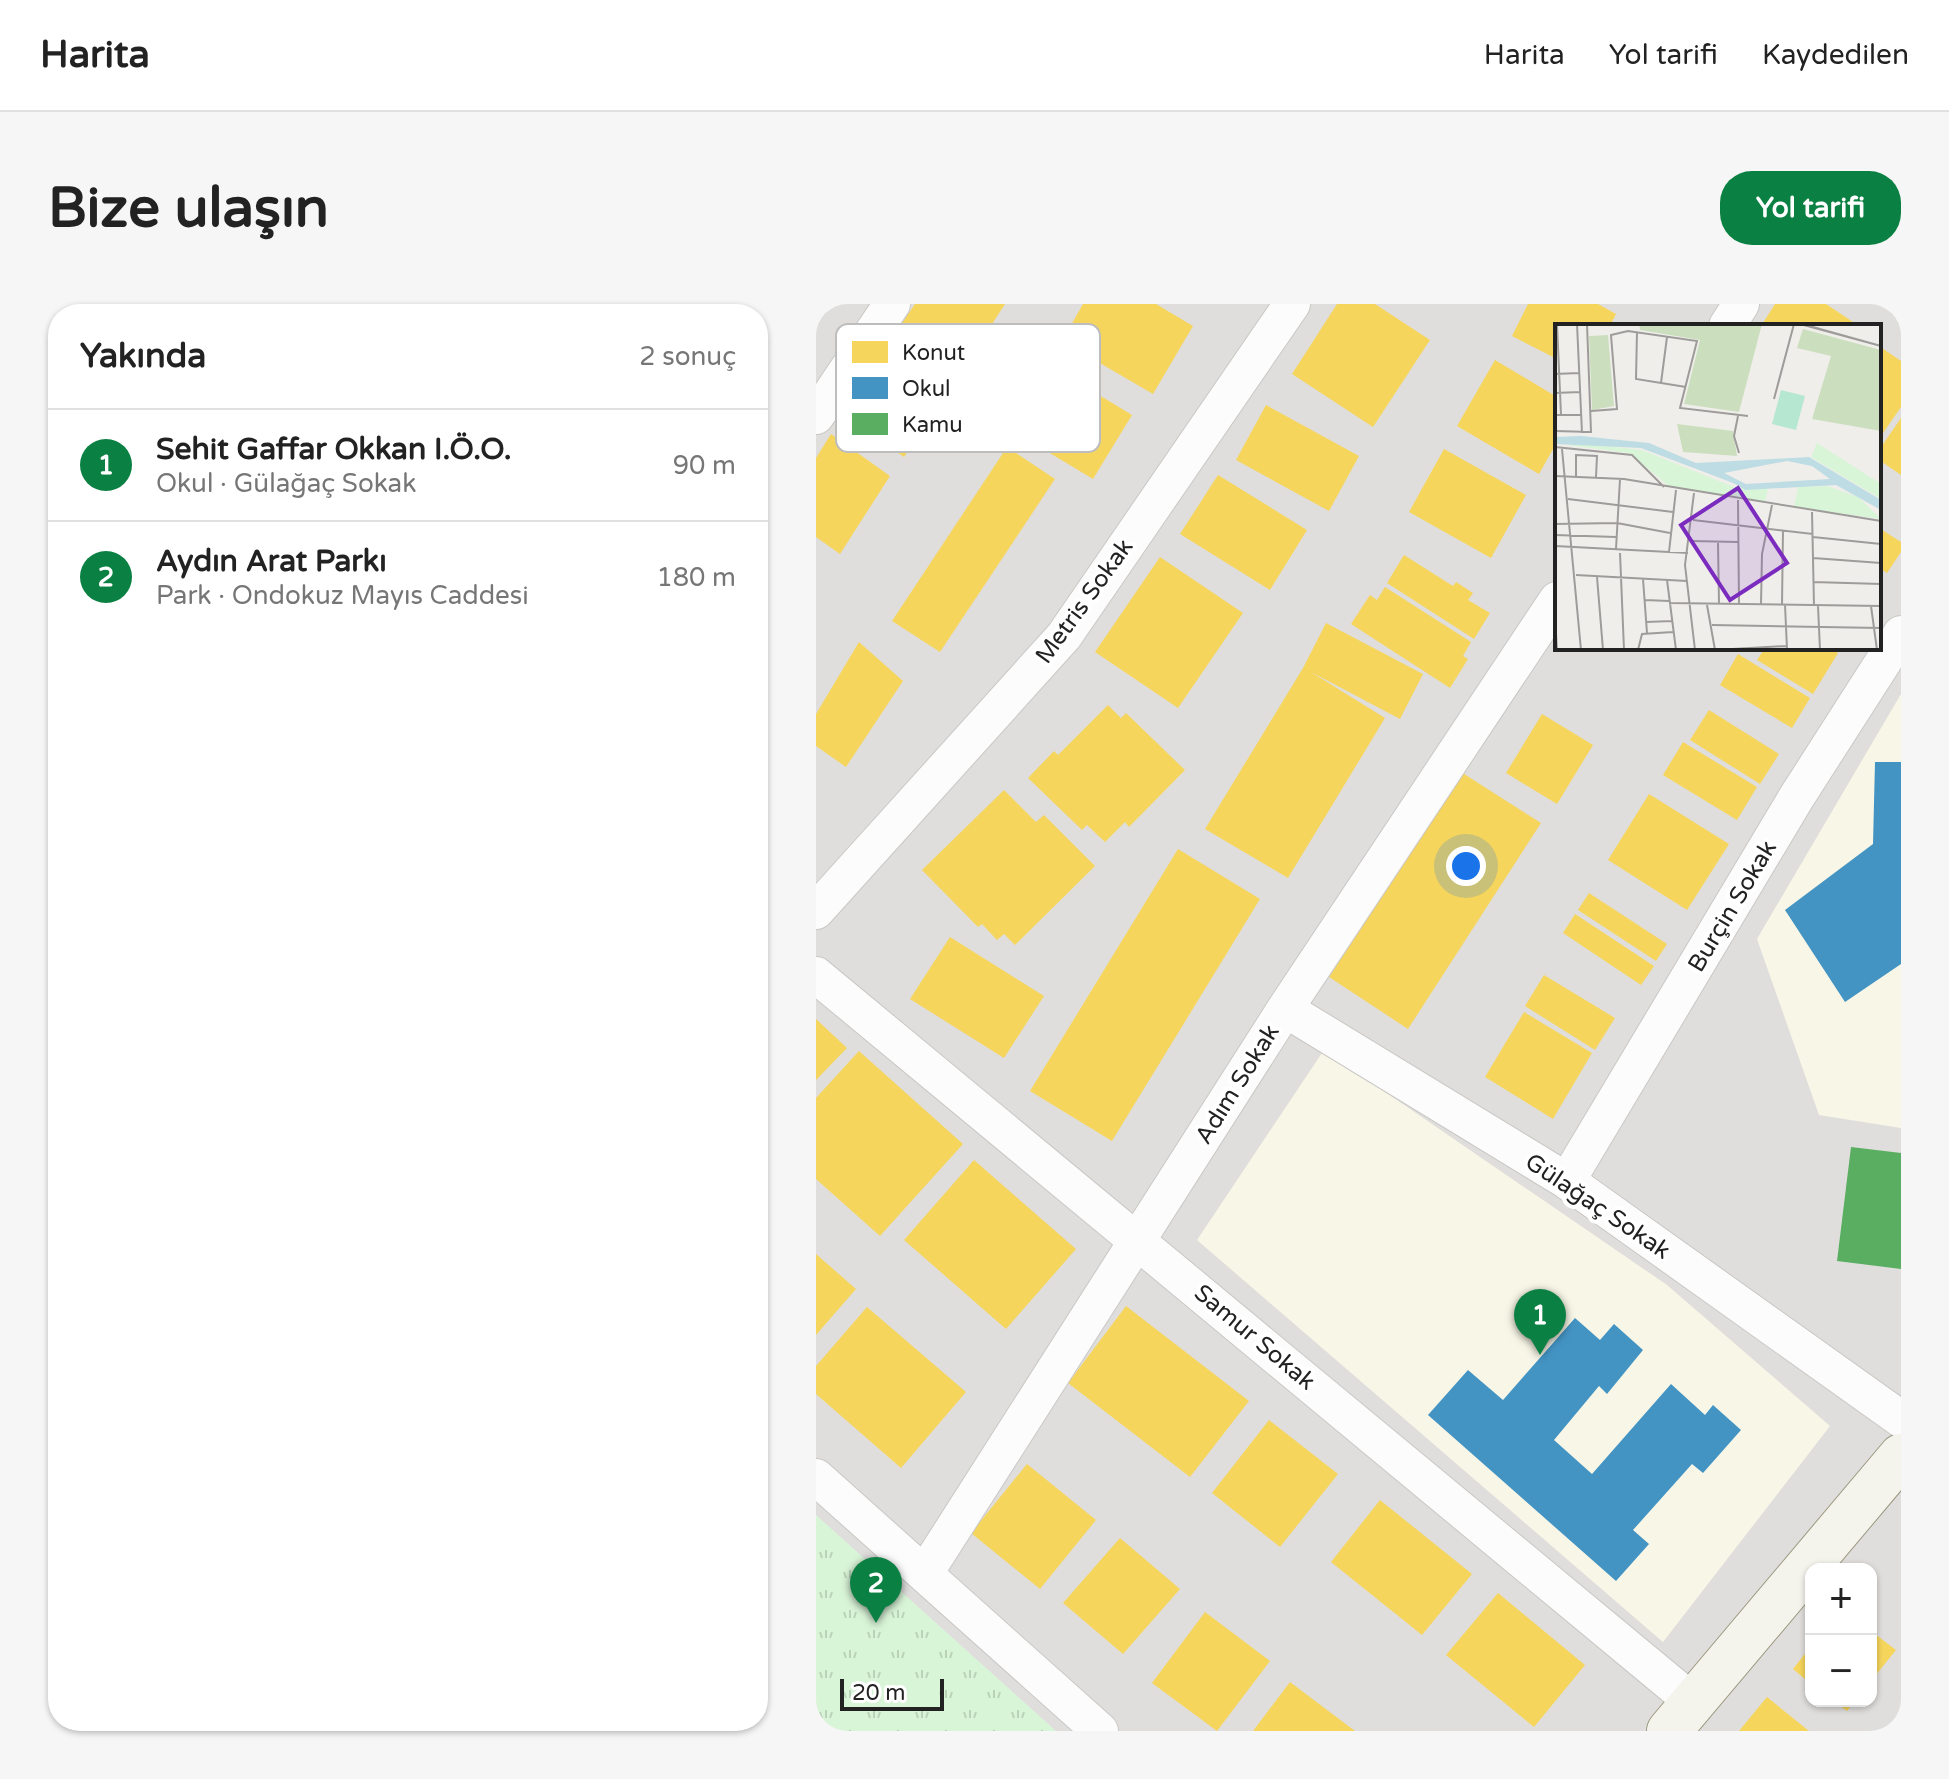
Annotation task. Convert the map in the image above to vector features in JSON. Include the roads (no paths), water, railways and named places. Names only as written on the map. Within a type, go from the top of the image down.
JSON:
[{"type":"main road","points":[[1690,1721],[1901,1456]]},
{"type":"main road","points":[[1843,1563],[1901,1498]]},
{"type":"main road","points":[[1690,1721],[1805,1607]]},
{"type":"street","points":[[878,324],[892,304]]},
{"type":"street","name":"Metris Sokak","points":[[816,911],[1064,636],[1292,304]]},
{"type":"street","points":[[1728,324],[1741,304]]},
{"type":"street","points":[[816,416],[836,387]]},
{"type":"street","name":"Adım Sokak","points":[[925,1573],[1285,1009],[1555,603]]},
{"type":"street","name":"Burçin Sokak","points":[[1567,1181],[1796,798],[1901,634]]},
{"type":"street","name":"Samur Sokak","points":[[816,975],[1139,1241],[1690,1721]]},
{"type":"street","name":"Gülağaç Sokak","points":[[1285,1009],[1567,1181],[1901,1419]]},
{"type":"street","points":[[816,1477],[1100,1731]]},
{"type":"place","name":"Sehit Gaffar Okkan I.Ö.O.","points":[[1540,1355]]},
{"type":"place","name":"Aydın Arat Parkı","points":[[876,1623]]}]
